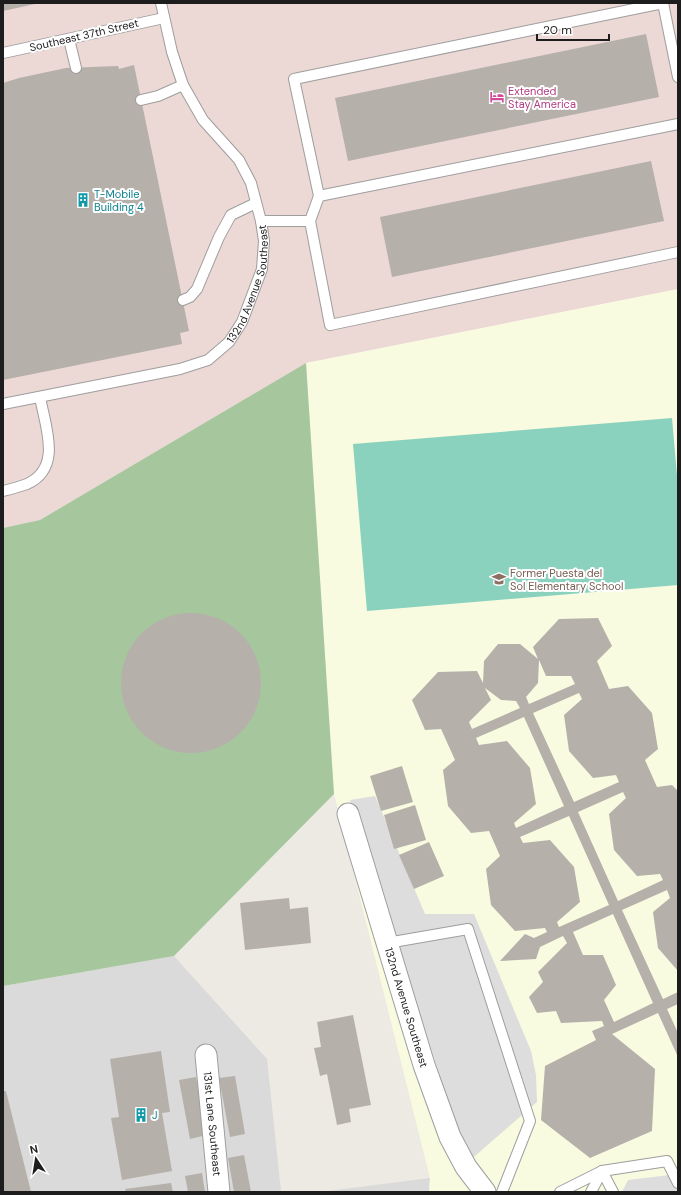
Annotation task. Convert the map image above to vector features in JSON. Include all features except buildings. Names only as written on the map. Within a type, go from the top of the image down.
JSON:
[{"type":"street","name":"132nd Avenue Southeast","points":[[348,814],[424,1065],[450,1137],[466,1167],[485,1192]]},
{"type":"street","name":"131st Lane Southeast","points":[[206,1055],[219,1192]]},
{"type":"lane","name":"132nd Avenue Southeast","points":[[3,404],[180,369],[208,360],[229,342],[242,322],[262,269],[264,241],[261,221],[251,183],[239,160],[203,120],[183,85],[172,52],[161,3]]},
{"type":"lane","points":[[678,77],[663,3],[294,79],[319,196],[310,221],[330,325],[678,252]]},
{"type":"lane","name":"Southeast 37th Street","points":[[3,53],[164,18]]},
{"type":"lane","points":[[70,39],[76,68]]},
{"type":"lane","points":[[141,100],[158,96],[183,85]]},
{"type":"lane","points":[[319,196],[678,124]]},
{"type":"lane","points":[[183,300],[190,297],[197,289],[219,238],[231,215],[256,203]]},
{"type":"lane","points":[[261,221],[310,221]]},
{"type":"lane","points":[[3,491],[28,483],[42,474],[48,462],[50,447],[40,397]]},
{"type":"lane","points":[[387,943],[468,929],[530,1121],[502,1192]]},
{"type":"lane","points":[[560,1192],[602,1171],[667,1161],[678,1183]]},
{"type":"lane","points":[[591,1192],[602,1171]]},
{"type":"lane","points":[[602,1171],[613,1192]]},
{"type":"shaded area","points":[[3,3],[678,3],[678,289],[306,363],[40,520],[3,528]]},
{"type":"shaded area","name":"Former Puesta del Sol Elementary School","points":[[678,289],[678,1192],[429,1192],[430,1178],[334,794],[306,363]]},
{"type":"shaded area","points":[[375,796],[425,914],[474,914],[531,1051],[536,1075],[537,1102],[468,1162],[350,800]]},
{"type":"shaded area","points":[[174,956],[267,1059],[281,1192],[3,1192],[3,986]]},
{"type":"shaded area","points":[[678,1174],[678,1192],[622,1192],[628,1180]]},
{"type":"shaded area","points":[[430,1178],[429,1192],[320,1192]]},
{"type":"green space","points":[[306,363],[334,794],[174,956],[3,986],[3,528],[40,520]]},
{"type":"green space","points":[[672,418],[678,487],[678,585],[367,611],[353,444]]},
{"type":"place","name":"Extended Stay America","points":[[497,97]]},
{"type":"place","name":"T-Mobile Building 4","points":[[83,200]]},
{"type":"place","name":"Former Puesta del Sol Elementary School","points":[[499,579]]},
{"type":"place","name":"J","points":[[141,1115]]}]
